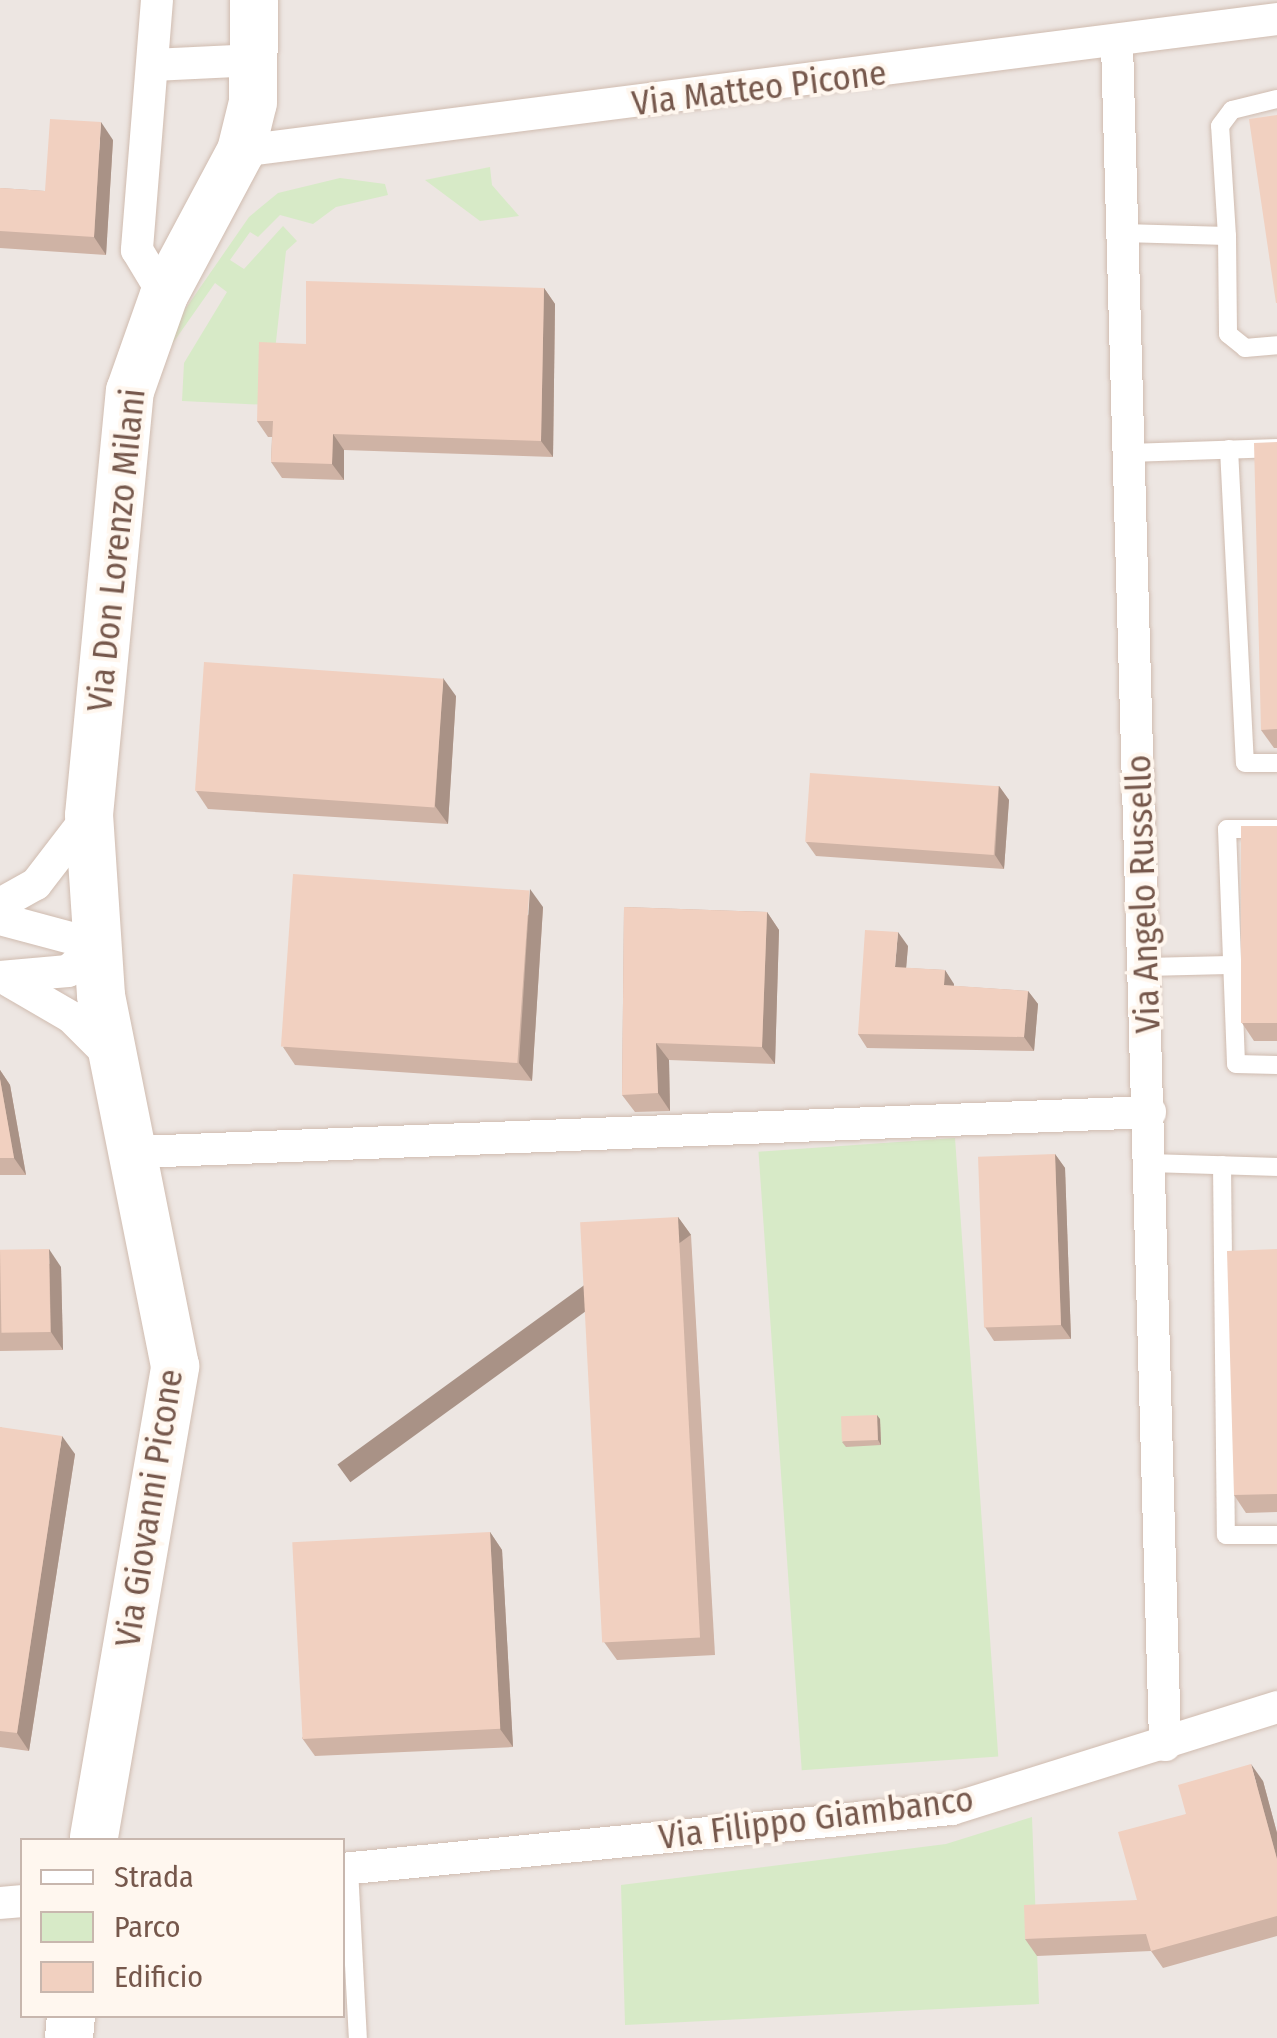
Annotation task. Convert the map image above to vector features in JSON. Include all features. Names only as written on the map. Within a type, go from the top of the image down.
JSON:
[{"type":"street","points":[[157,0],[137,250],[164,295]]},
{"type":"street","name":"Via Don Lorenzo Milani","points":[[96,945],[89,815],[130,390],[164,295],[241,151],[256,60],[254,0]]},
{"type":"street","name":"Via Matteo Picone","points":[[241,151],[1117,44],[1272,13]]},
{"type":"street","name":"Via Angelo Russello","points":[[1117,44],[1165,1744]]},
{"type":"street","points":[[153,65],[256,60]]},
{"type":"street","points":[[0,904],[36,884],[89,815]]},
{"type":"street","points":[[0,919],[96,945]]},
{"type":"street","points":[[0,977],[68,971],[96,945]]},
{"type":"street","name":"Via Giovanni Picone","points":[[88,1838],[175,1366],[138,1152],[112,1058],[96,945]]},
{"type":"street","points":[[0,977],[59,1008],[112,1058]]},
{"type":"street","points":[[138,1152],[1150,1112]]},
{"type":"street","name":"Via Filippo Giambanco","points":[[346,1869],[952,1808],[1277,1707]]},
{"type":"lane","points":[[1277,99],[1232,110],[1220,126],[1228,334],[1244,348],[1277,345]]},
{"type":"lane","points":[[1123,233],[1227,236]]},
{"type":"lane","points":[[1130,453],[1277,448]]},
{"type":"lane","points":[[1229,449],[1245,763],[1277,763]]},
{"type":"lane","points":[[1277,829],[1227,830],[1236,1064],[1277,1064]]},
{"type":"lane","points":[[1146,967],[1230,965]]},
{"type":"lane","points":[[1151,1163],[1277,1167]]},
{"type":"lane","points":[[1222,1164],[1226,1535],[1277,1535]]},
{"type":"lane","points":[[346,1869],[358,2038]]},
{"type":"shaded area","points":[[0,0],[1277,0],[1277,2038],[0,2038]]},
{"type":"green space","points":[[490,167],[492,185],[519,216],[480,221],[425,180]]},
{"type":"green space","points":[[340,178],[385,184],[388,195],[336,207],[313,224],[280,215],[258,237],[250,232],[230,260],[244,269],[283,226],[297,241],[286,251],[269,405],[182,401],[184,363],[227,292],[215,283],[168,350],[179,318],[249,217],[278,193]]},
{"type":"green space","points":[[955,1138],[998,1756],[802,1770],[758,1152]]},
{"type":"green space","points":[[1032,1817],[1039,2004],[625,2025],[621,1885],[946,1844]]},
{"type":"building","points":[[1277,115],[1277,303],[1276,303],[1249,119]]},
{"type":"building","points":[[50,119],[101,122],[94,237],[0,231],[0,188],[45,191]]},
{"type":"building","points":[[306,281],[544,288],[541,441],[333,434],[332,464],[271,462],[273,421],[257,421],[259,342],[306,344]]},
{"type":"building","points":[[1277,442],[1277,729],[1261,730],[1254,443]]},
{"type":"building","points":[[204,662],[443,679],[434,807],[195,791]]},
{"type":"building","points":[[810,773],[999,786],[994,855],[805,842]]},
{"type":"building","points":[[1241,826],[1277,826],[1277,1023],[1241,1023]]},
{"type":"building","points":[[293,874],[529,891],[517,1063],[281,1047]]},
{"type":"building","points":[[624,907],[767,912],[762,1047],[656,1043],[658,1093],[622,1095]]},
{"type":"building","points":[[865,930],[898,932],[895,967],[945,970],[944,985],[1028,991],[1024,1037],[858,1034]]},
{"type":"building","points":[[0,1079],[14,1158],[0,1158]]},
{"type":"building","points":[[1055,1154],[1061,1325],[984,1328],[978,1157]]},
{"type":"building","points":[[678,1217],[700,1637],[602,1643],[580,1222]]},
{"type":"building","points":[[49,1249],[50,1332],[1,1333],[0,1250]]},
{"type":"building","points":[[1277,1249],[1277,1494],[1234,1495],[1227,1251]]},
{"type":"building","points":[[877,1415],[878,1440],[842,1441],[841,1416]]},
{"type":"building","points":[[0,1427],[62,1436],[17,1733],[0,1731]]},
{"type":"building","points":[[490,1532],[500,1729],[303,1739],[292,1542]]},
{"type":"building","points":[[1251,1764],[1277,1859],[1277,1916],[1151,1951],[1146,1934],[1025,1939],[1024,1905],[1137,1900],[1118,1832],[1186,1814],[1178,1785]]}]
